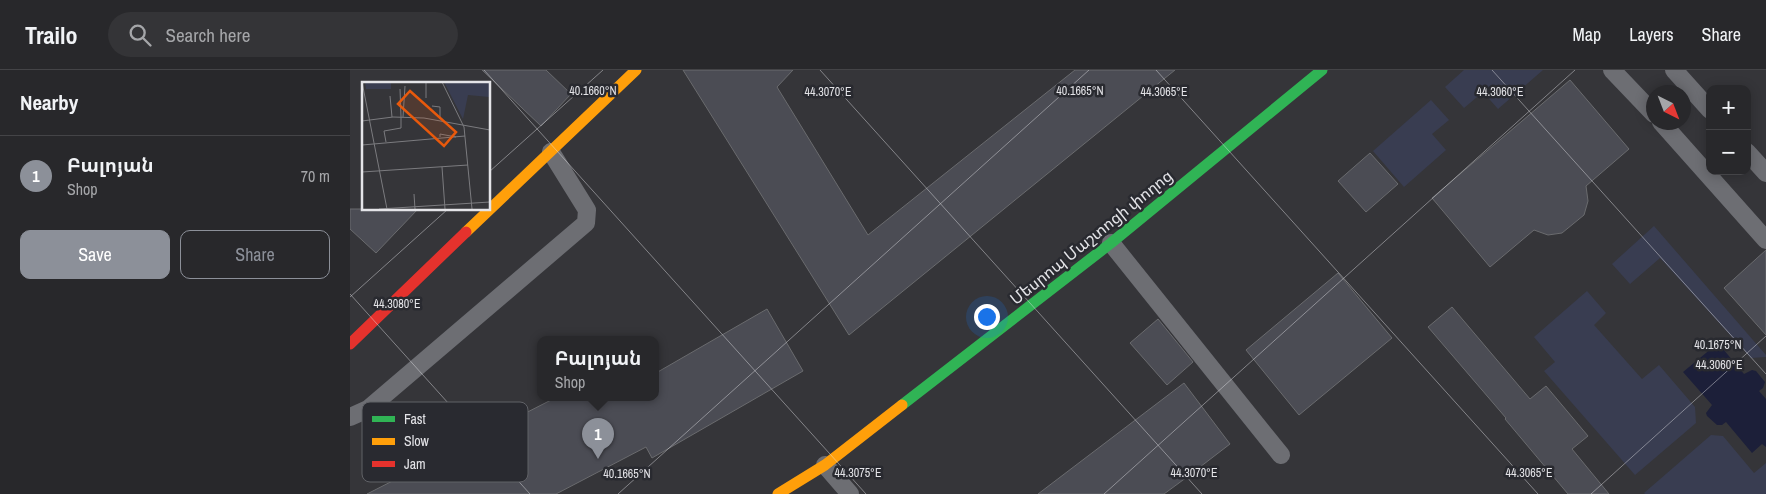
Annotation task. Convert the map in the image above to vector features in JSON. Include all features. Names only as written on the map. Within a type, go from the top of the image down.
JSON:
[{"type":"main road","points":[[350,344],[636,70]]},
{"type":"main road","name":"Մեսրոպ Մաշտոցի փողոց","points":[[778,494],[825,466],[1111,243],[1322,70]]},
{"type":"lane","points":[[1612,70],[1646,106]]},
{"type":"lane","points":[[1674,70],[1706,106]]},
{"type":"lane","points":[[1668,130],[1766,240]]},
{"type":"lane","points":[[376,402],[586,223],[587,210],[551,152]]},
{"type":"lane","points":[[1751,156],[1766,173]]},
{"type":"lane","points":[[1111,243],[1281,455]]},
{"type":"lane","points":[[350,417],[362,412]]},
{"type":"lane","points":[[825,466],[850,494]]},
{"type":"shaded area","points":[[1464,70],[1543,70],[1498,109],[1483,92],[1464,108],[1445,87]]},
{"type":"shaded area","points":[[1431,100],[1449,120],[1432,134],[1446,150],[1404,187],[1373,151]]},
{"type":"shaded area","points":[[1654,226],[1766,357],[1751,358],[1660,258],[1630,284],[1612,264]]},
{"type":"shaded area","points":[[1587,291],[1606,313],[1594,325],[1642,379],[1659,365],[1695,407],[1696,423],[1635,475],[1544,371],[1555,362],[1534,337]]},
{"type":"shaded area","points":[[1718,343],[1744,374],[1752,370],[1756,371],[1765,382],[1763,388],[1759,391],[1766,399],[1766,447],[1762,444],[1752,453],[1726,422],[1722,425],[1717,425],[1707,416],[1706,413],[1712,405],[1683,372]]},
{"type":"shaded area","points":[[1711,435],[1723,436],[1754,473],[1766,463],[1766,494],[1644,493]]},
{"type":"building","points":[[482,70],[546,70],[571,94],[541,126]]},
{"type":"building","points":[[683,70],[793,70],[777,87],[868,235],[1075,70],[1175,70],[849,335]]},
{"type":"building","points":[[1570,80],[1629,149],[1586,186],[1588,201],[1584,215],[1562,233],[1548,235],[1534,230],[1490,267],[1432,198]]},
{"type":"building","points":[[1370,153],[1398,184],[1366,212],[1338,181]]},
{"type":"building","points":[[350,209],[417,210],[376,253],[350,229]]},
{"type":"building","points":[[1766,250],[1766,335],[1724,288]]},
{"type":"building","points":[[1338,273],[1392,338],[1299,415],[1246,350]]},
{"type":"building","points":[[1452,307],[1530,399],[1546,386],[1588,436],[1572,449],[1609,494],[1568,494],[1505,419],[1428,327]]},
{"type":"building","points":[[767,309],[803,371],[652,458],[646,447],[556,494],[367,494],[390,482],[528,482],[528,412],[549,401],[659,401],[659,371]]},
{"type":"building","points":[[1158,319],[1193,362],[1167,385],[1130,343]]},
{"type":"building","points":[[1184,383],[1230,444],[1183,480],[1164,494],[1038,494]]},
{"type":"traffic: fast","points":[[902,405],[1111,243],[1322,70]]},
{"type":"traffic: slow","points":[[490,209],[636,70]]},
{"type":"traffic: slow","points":[[466,232],[489,210]]},
{"type":"traffic: slow","points":[[778,494],[825,465],[902,405]]},
{"type":"traffic: jam","points":[[350,344],[466,232]]},
{"type":"place","name":"Բալոյան","points":[[598,459]]}]
